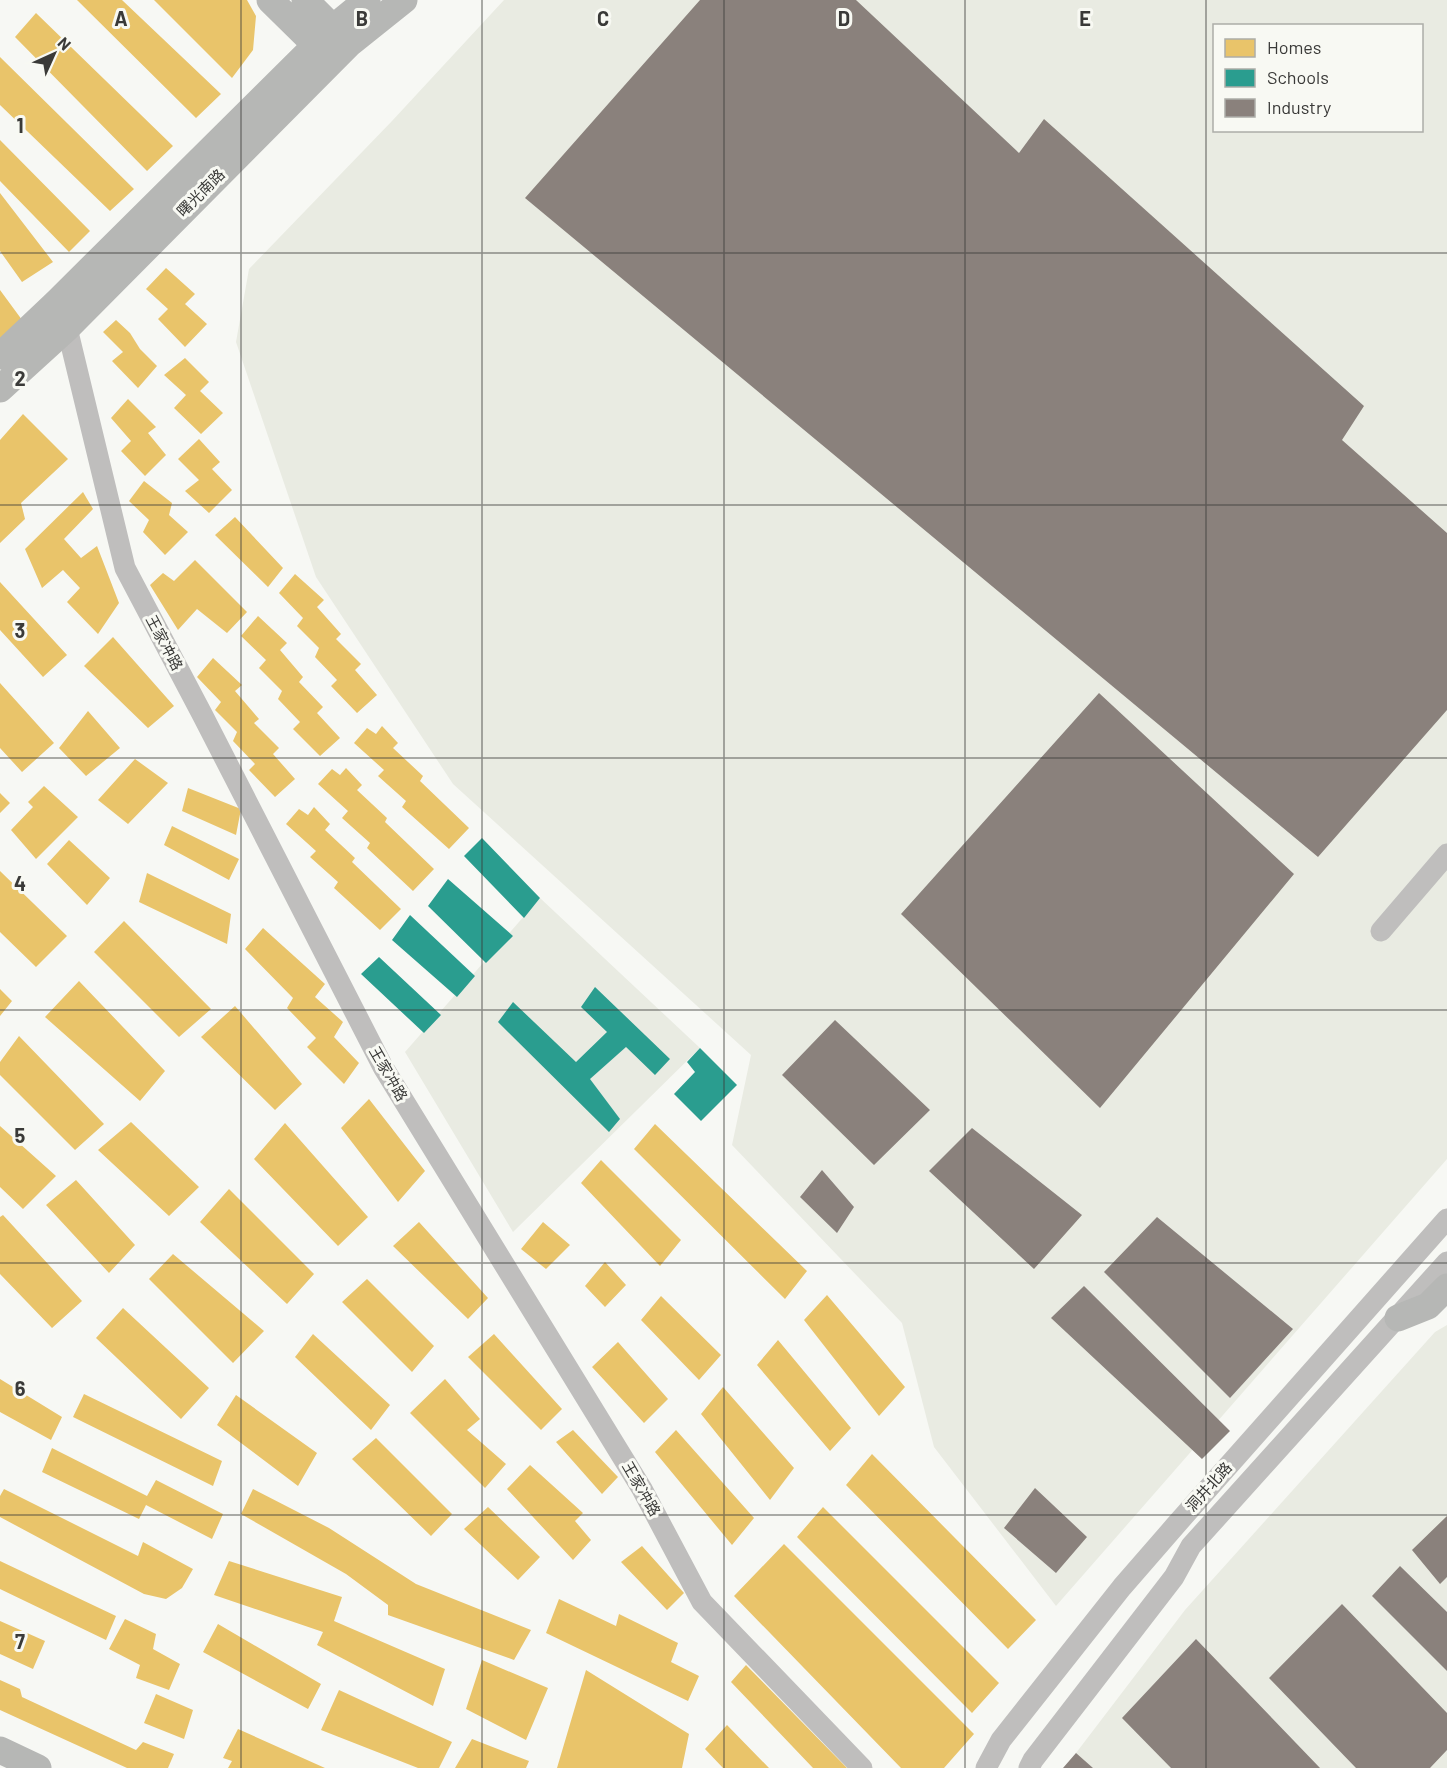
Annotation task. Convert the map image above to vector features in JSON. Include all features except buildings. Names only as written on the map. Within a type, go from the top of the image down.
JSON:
[{"type":"main road","points":[[270,0],[332,45]]},
{"type":"main road","points":[[305,0],[332,45]]},
{"type":"main road","name":"曙光南路","points":[[0,389],[67,328],[332,45],[367,0]]},
{"type":"main road","name":"曙光南路","points":[[0,356],[332,45],[404,0]]},
{"type":"main road","points":[[1398,1318],[1428,1306],[1447,1287]]},
{"type":"main road","points":[[0,1750],[38,1768]]},
{"type":"street","name":"王家冲路","points":[[56,303],[67,328],[125,568],[383,1067],[642,1490],[702,1602],[862,1768]]},
{"type":"street","points":[[1381,931],[1447,854]]},
{"type":"street","name":"洞井北路","points":[[986,1768],[1001,1740],[1122,1587],[1447,1219]]},
{"type":"street","name":"洞井北路","points":[[1029,1768],[1174,1577],[1191,1546],[1447,1262]]},
{"type":"shaded area","points":[[504,0],[1447,0],[1447,1159],[1056,1606],[934,1447],[902,1323],[732,1145],[751,1055],[453,784],[316,577],[236,342],[249,269],[392,121]]},
{"type":"shaded area","points":[[540,898],[700,1048],[513,1232],[405,1052]]},
{"type":"shaded area","points":[[1447,1325],[1447,1768],[1068,1768],[1076,1753],[1185,1610],[1435,1332]]}]
